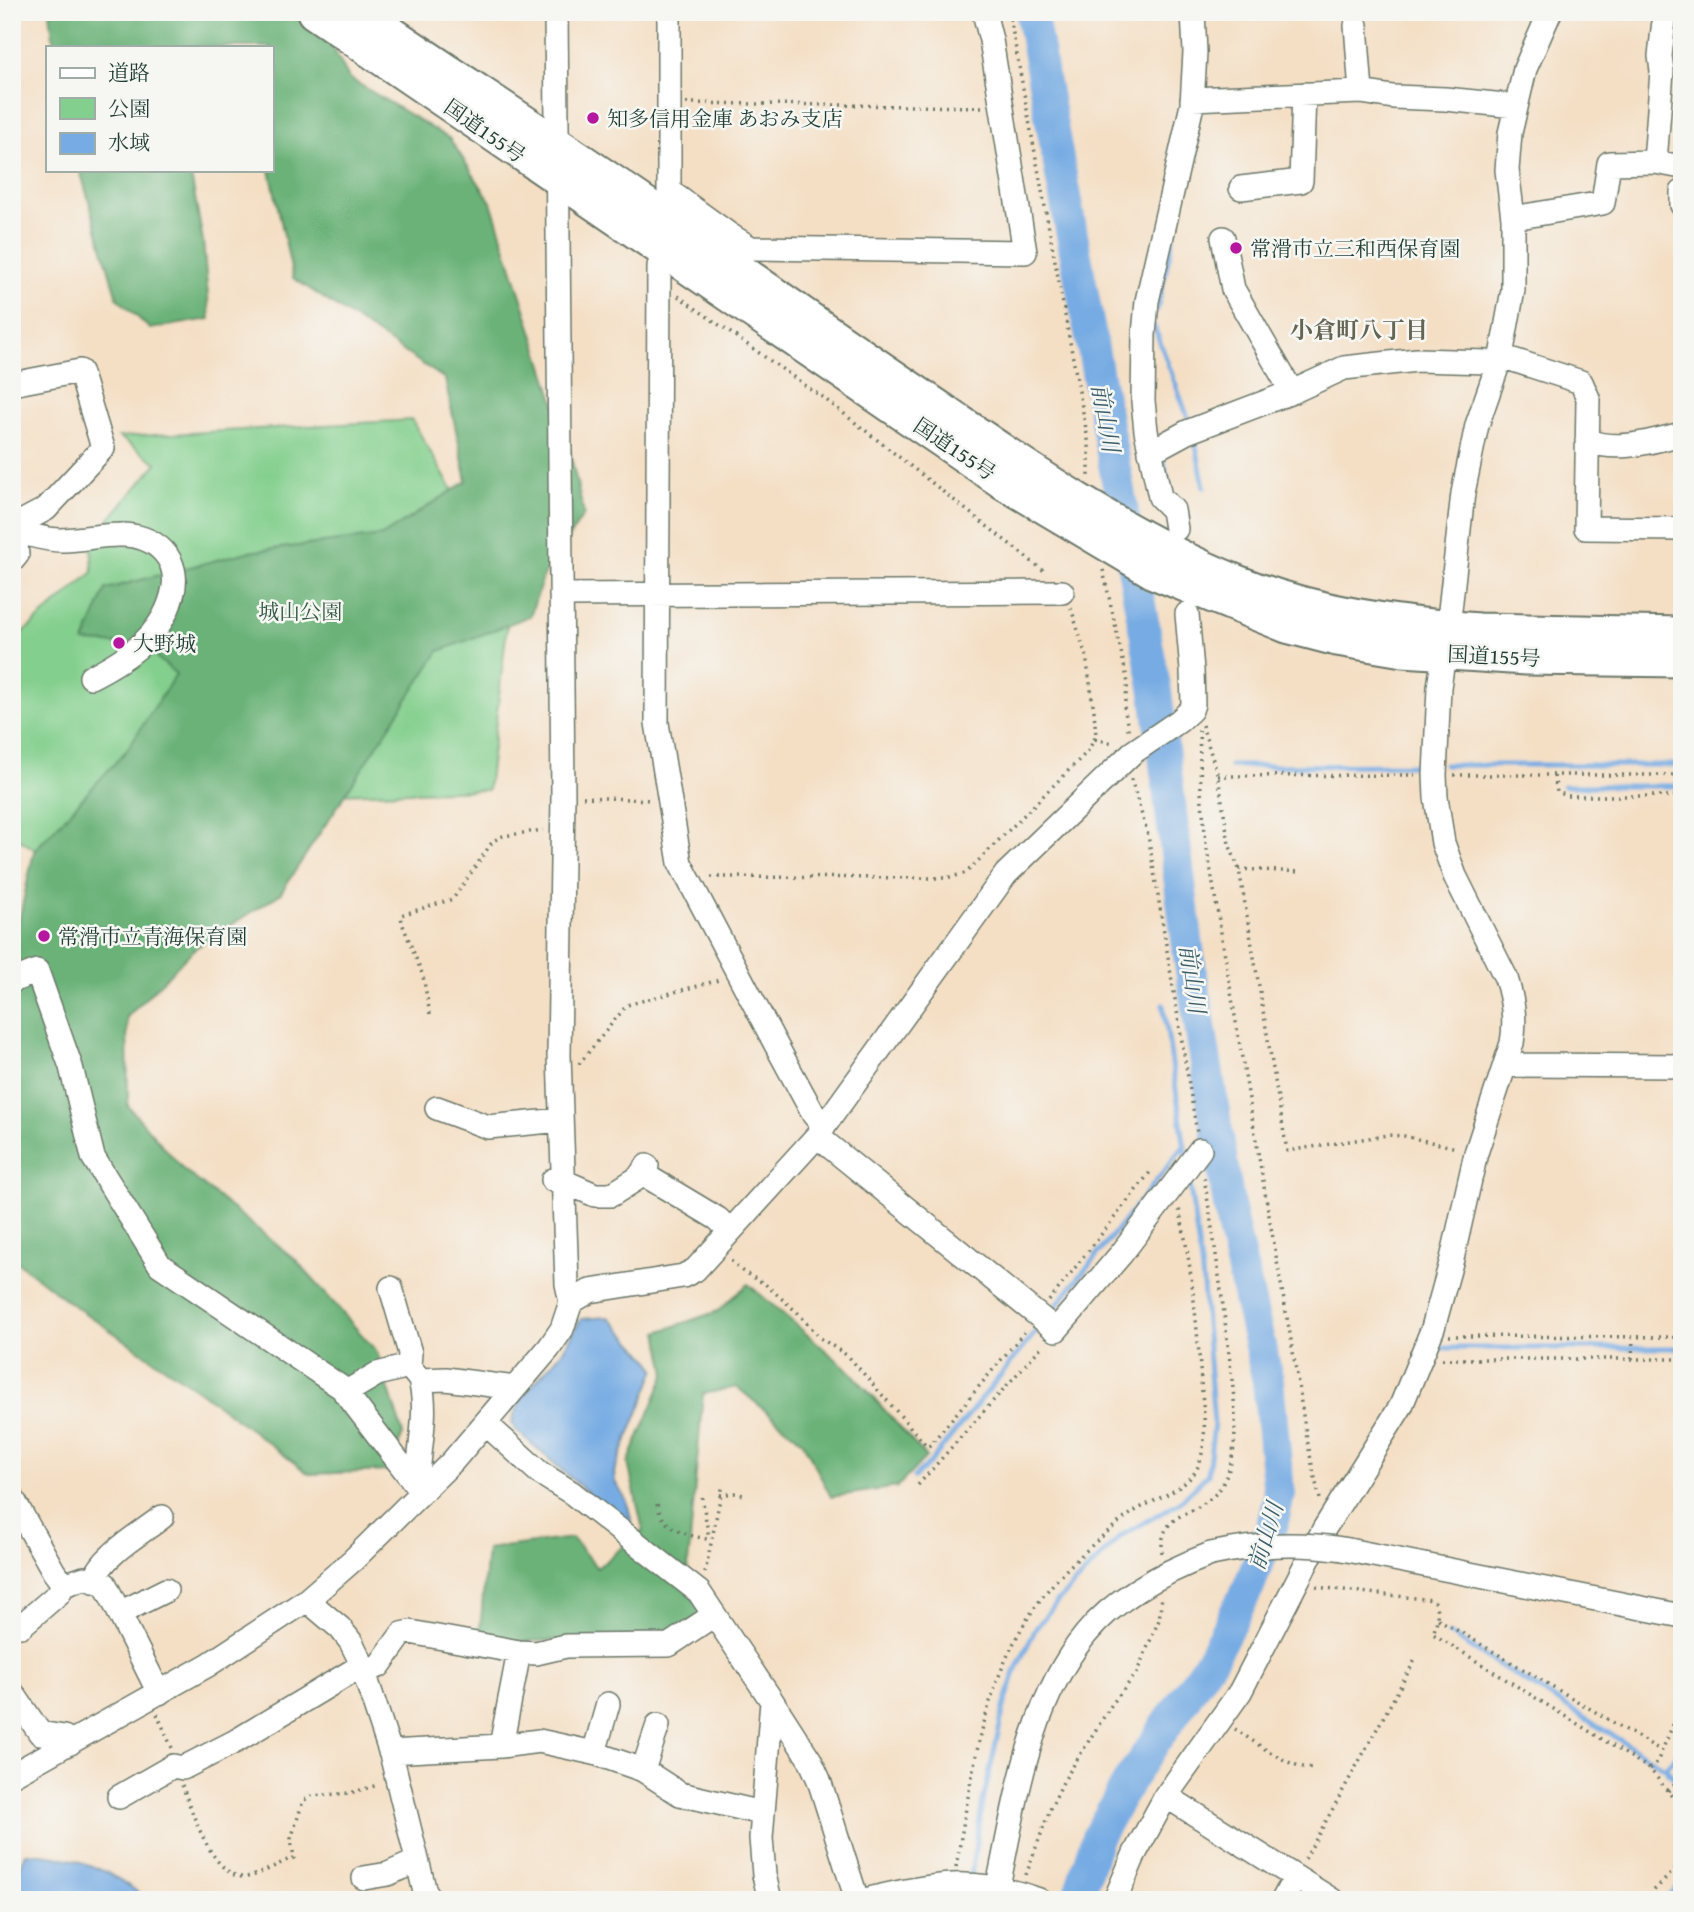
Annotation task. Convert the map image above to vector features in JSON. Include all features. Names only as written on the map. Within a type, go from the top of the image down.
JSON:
[{"type":"highway","name":"国道155号","points":[[314,12],[1003,482],[1099,526],[1161,548],[1239,583],[1304,604],[1446,641],[1526,658],[1682,660]]},
{"type":"highway","name":"国道155号","points":[[360,12],[556,145],[723,244],[835,339],[1007,457],[1099,526]]},
{"type":"highway","name":"国道155号","points":[[1446,641],[1682,634]]},
{"type":"street","points":[[12,1775],[208,1665],[307,1600],[353,1560],[418,1486],[452,1462],[556,1339],[571,1302],[556,1180],[561,1120],[564,796],[556,12]]},
{"type":"street","points":[[669,12],[668,191],[723,244],[751,248],[1025,252],[991,40],[984,12]]},
{"type":"street","points":[[1161,548],[1173,510],[1160,497],[1143,401],[1146,312],[1192,99],[1195,52],[1193,12]]},
{"type":"street","points":[[1115,1900],[1135,1853],[1166,1796],[1240,1692],[1332,1517],[1401,1406],[1427,1344],[1452,1259],[1476,1153],[1506,1065],[1515,1027],[1506,978],[1455,876],[1439,823],[1435,775],[1439,687],[1463,493],[1477,425],[1499,360],[1513,290],[1513,218],[1507,170],[1510,133],[1525,69],[1550,12]]},
{"type":"street","points":[[1655,162],[1665,12]]},
{"type":"street","points":[[1356,25],[1361,92]]},
{"type":"street","points":[[1192,99],[1361,92],[1515,106]]},
{"type":"street","points":[[1241,188],[1301,181],[1304,93]]},
{"type":"street","points":[[1513,218],[1603,202],[1609,163],[1655,162],[1682,167]]},
{"type":"street","points":[[1682,192],[1682,205]]},
{"type":"street","points":[[1223,238],[1233,289],[1292,392]]},
{"type":"street","points":[[667,251],[659,266],[657,723],[680,863],[814,1115],[820,1132],[1047,1323],[1122,1253],[1200,1150]]},
{"type":"street","points":[[1150,452],[1187,432],[1292,392],[1344,368],[1417,360],[1499,360],[1581,382],[1588,398],[1586,528],[1682,529]]},
{"type":"street","points":[[12,384],[80,370],[103,448],[46,509],[12,528]]},
{"type":"street","points":[[1587,441],[1615,447],[1682,434]]},
{"type":"street","points":[[12,528],[58,540],[122,534],[152,542],[165,551],[173,565],[174,590],[170,607],[158,628],[119,663],[91,677]]},
{"type":"street","points":[[12,538],[17,555],[12,561]]},
{"type":"street","points":[[561,595],[1062,592]]},
{"type":"street","points":[[571,1302],[590,1291],[683,1276],[695,1270],[820,1132],[1006,874],[1137,750],[1186,712],[1187,614]]},
{"type":"street","points":[[12,981],[37,971],[71,1067],[93,1157],[160,1265],[256,1328],[345,1392],[418,1486]]},
{"type":"street","points":[[1506,1065],[1682,1066]]},
{"type":"street","points":[[437,1108],[488,1127],[561,1120]]},
{"type":"street","points":[[556,1180],[595,1195],[611,1195],[645,1170],[718,1219],[724,1239]]},
{"type":"street","points":[[391,1289],[414,1373],[423,1391],[418,1486]]},
{"type":"street","points":[[345,1392],[377,1374],[414,1373],[514,1388]]},
{"type":"street","points":[[485,1423],[540,1473],[572,1493],[699,1592],[810,1760],[819,1780],[857,1900]]},
{"type":"street","points":[[12,1497],[64,1585]]},
{"type":"street","points":[[94,1581],[96,1573],[106,1561],[162,1517]]},
{"type":"street","points":[[996,1894],[1032,1738],[1047,1699],[1065,1666],[1087,1633],[1138,1590],[1180,1566],[1211,1554],[1275,1544],[1308,1544],[1682,1616]]},
{"type":"street","points":[[12,1619],[21,1626],[58,1594],[64,1585],[84,1578],[105,1584],[155,1696]]},
{"type":"street","points":[[120,1613],[166,1590]]},
{"type":"street","points":[[307,1600],[340,1628],[351,1642],[362,1668],[390,1752],[425,1892],[431,1900]]},
{"type":"street","points":[[119,1797],[173,1766],[183,1768],[236,1741],[362,1668],[379,1666],[402,1634],[410,1632],[536,1653],[566,1646],[669,1645],[714,1615]]},
{"type":"street","points":[[501,1746],[519,1652]]},
{"type":"street","points":[[12,1692],[40,1733],[64,1738],[70,1743]]},
{"type":"street","points":[[770,1900],[764,1875],[761,1839],[772,1701]]},
{"type":"street","points":[[594,1753],[608,1704]]},
{"type":"street","points":[[643,1770],[658,1725]]},
{"type":"street","points":[[390,1752],[501,1746],[539,1741],[594,1753],[643,1770],[680,1794],[762,1813]]},
{"type":"street","points":[[1166,1796],[1332,1900]]},
{"type":"street","points":[[364,1878],[388,1874],[417,1861]]},
{"type":"street","points":[[1283,1900],[1295,1877]]},
{"type":"street","points":[[866,1900],[904,1890],[965,1883],[996,1894],[1032,1897]]},
{"type":"path","points":[[1009,12],[1089,445],[1090,476],[1112,616],[1121,642],[1128,683],[1124,706],[1137,750]]},
{"type":"path","points":[[669,103],[1002,107]]},
{"type":"path","points":[[660,287],[669,289],[829,402],[1050,576],[1069,604],[1086,656],[1096,726],[1093,743],[963,874],[946,878],[701,877],[688,881]]},
{"type":"path","points":[[1186,712],[1209,744],[1218,776],[1229,844],[1239,869],[1287,1151],[1387,1135],[1404,1136],[1476,1153]]},
{"type":"path","points":[[1186,712],[1199,727],[1200,792],[1206,842],[1311,1464],[1322,1511],[1332,1517]]},
{"type":"path","points":[[1553,775],[1557,792],[1568,796],[1682,796]]},
{"type":"path","points":[[564,796],[670,801]]},
{"type":"path","points":[[430,1014],[423,976],[401,915],[453,899],[493,841],[503,836],[562,829]]},
{"type":"path","points":[[1239,869],[1301,873]]},
{"type":"path","points":[[560,1081],[567,1078],[627,1005],[739,975]]},
{"type":"path","points":[[918,1485],[1047,1323],[1152,1171]]},
{"type":"path","points":[[953,1885],[977,1748],[990,1696],[1023,1625],[1047,1591],[1069,1567],[1134,1512],[1185,1482],[1200,1463],[1204,1424],[1193,1288],[1187,1241],[1178,1203],[1170,1188]]},
{"type":"path","points":[[724,1239],[742,1271],[765,1284],[798,1313],[820,1338],[848,1356],[927,1446],[1047,1323]]},
{"type":"path","points":[[1682,1337],[1437,1336],[1427,1344],[1437,1359],[1682,1359]]},
{"type":"path","points":[[1632,1359],[1633,1338]]},
{"type":"path","points":[[699,1592],[723,1484]]},
{"type":"path","points":[[720,1495],[744,1495]]},
{"type":"path","points":[[702,1497],[710,1539]]},
{"type":"path","points":[[657,1504],[664,1521],[673,1529],[685,1535],[710,1539]]},
{"type":"path","points":[[1298,1579],[1313,1587],[1433,1600],[1437,1606],[1438,1619],[1433,1634],[1650,1769],[1682,1809]]},
{"type":"path","points":[[1032,1897],[1049,1812],[1063,1782],[1112,1704],[1136,1674],[1159,1620],[1162,1590]]},
{"type":"path","points":[[1438,1619],[1660,1750]]},
{"type":"path","points":[[1295,1877],[1415,1660]]},
{"type":"path","points":[[155,1696],[178,1763],[177,1773],[211,1853],[232,1872],[242,1877],[294,1858],[290,1839],[303,1801],[311,1796],[350,1793],[397,1780]]},
{"type":"path","points":[[1650,1769],[1657,1762],[1682,1704]]},
{"type":"path","points":[[1220,1720],[1291,1763],[1302,1768],[1313,1767]]},
{"type":"path","points":[[1668,1791],[1682,1778]]},
{"type":"path","points":[[1644,1900],[1682,1863]]},
{"type":"green space","points":[[50,12],[306,12],[322,27],[349,78],[450,139],[491,202],[568,444],[584,514],[543,577],[530,616],[439,651],[280,894],[194,949],[127,1017],[128,1106],[183,1169],[296,1260],[377,1352],[403,1434],[388,1471],[309,1474],[201,1392],[70,1303],[12,1258],[12,953],[34,851],[126,751],[176,674],[142,645],[84,642],[106,589],[247,552],[382,536],[467,481],[445,379],[293,278],[270,172],[273,172],[273,46],[54,46]]},
{"type":"green space","points":[[81,172],[190,172],[203,241],[210,319],[150,329],[117,298]]},
{"type":"green space","name":"城山公園","points":[[412,420],[511,592],[488,790],[252,796],[61,866],[12,835],[12,642],[93,572],[91,541],[157,463],[119,437]]},
{"type":"green space","points":[[748,1284],[851,1372],[926,1457],[897,1487],[831,1497],[803,1442],[737,1387],[703,1394],[686,1587],[703,1613],[670,1636],[479,1643],[487,1549],[572,1538],[597,1568],[643,1530],[628,1463],[666,1373],[658,1332],[718,1311]]},
{"type":"water","points":[[609,1317],[656,1369],[614,1472],[615,1482],[627,1502],[632,1524],[627,1527],[516,1430],[512,1423],[521,1401],[564,1349],[581,1319]]},
{"type":"water","points":[[26,1853],[60,1857],[91,1866],[120,1880],[147,1900],[14,1900],[20,1867]]},
{"type":"waterway","name":"前山川","points":[[1031,12],[1156,692],[1190,964],[1232,1224],[1268,1381],[1279,1494],[1272,1526],[1249,1586],[1212,1658],[1130,1779],[1097,1837],[1077,1900]]},
{"type":"waterway","points":[[1157,310],[1173,238]]},
{"type":"waterway","points":[[1154,326],[1191,426]]},
{"type":"waterway","points":[[1194,435],[1204,487]]},
{"type":"waterway","points":[[1163,458],[1171,496]]},
{"type":"waterway","points":[[1230,766],[1425,765]]},
{"type":"waterway","points":[[1445,765],[1682,765]]},
{"type":"waterway","points":[[1564,786],[1682,786]]},
{"type":"waterway","points":[[1163,1004],[1186,1155]]},
{"type":"waterway","points":[[1048,1316],[1185,1145]]},
{"type":"waterway","points":[[970,1880],[982,1806],[1004,1707],[1016,1669],[1036,1628],[1055,1604],[1121,1536],[1180,1502],[1208,1474],[1214,1423],[1202,1272],[1189,1179]]},
{"type":"waterway","points":[[914,1477],[928,1465],[1042,1324]]},
{"type":"waterway","points":[[1442,1348],[1682,1348]]},
{"type":"waterway","points":[[1449,1634],[1665,1768]]},
{"type":"waterway","points":[[1682,1742],[1674,1759],[1665,1768],[1682,1787]]},
{"type":"waterway","points":[[1664,1900],[1682,1882]]},
{"type":"place","name":"知多信用金庫 あおみ支店","points":[[593,118]]},
{"type":"place","name":"常滑市立三和西保育園","points":[[1236,248]]},
{"type":"place","name":"大野城","points":[[119,643]]},
{"type":"place","name":"常滑市立青海保育園","points":[[44,936]]},
{"type":"district","name":"小倉町八丁目","points":[[1359,329]]}]
